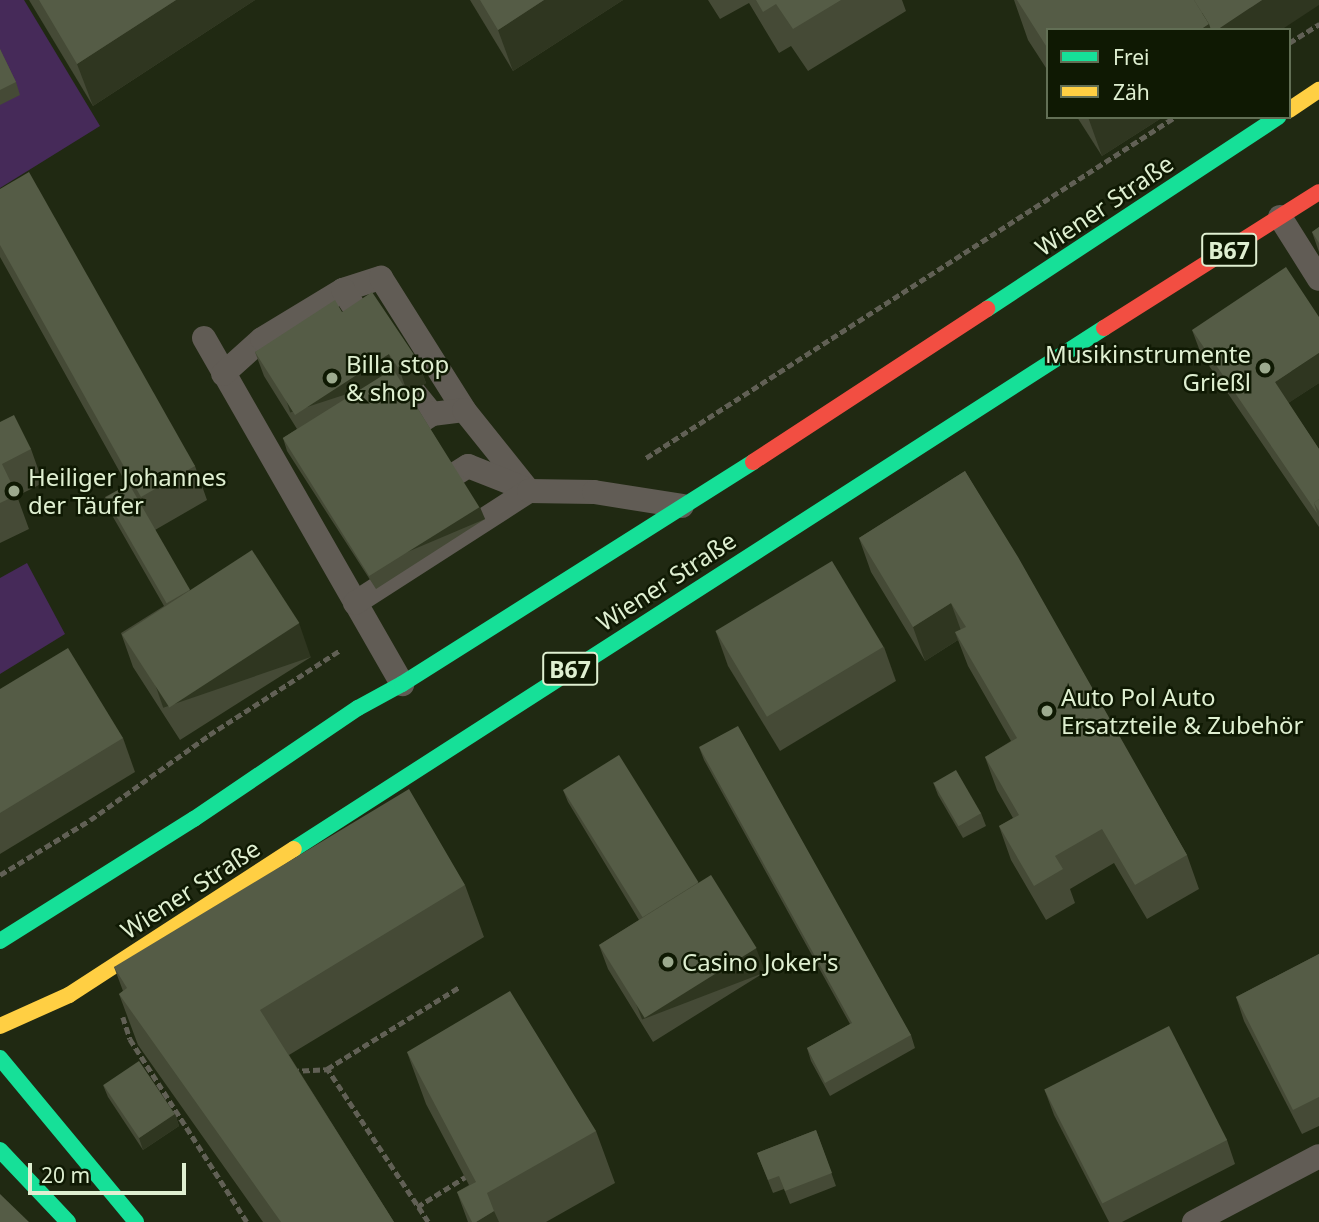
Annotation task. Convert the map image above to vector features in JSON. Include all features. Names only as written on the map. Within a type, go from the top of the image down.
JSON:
[{"type":"main road","points":[[1291,109],[1319,90]]},
{"type":"main road","name":"Wiener Straße","points":[[0,941],[183,826],[358,708],[402,684],[682,506],[1275,119]]},
{"type":"main road","name":"Wiener Straße","points":[[0,1026],[69,995],[677,600],[1319,192]]},
{"type":"main road","points":[[0,1058],[136,1222]]},
{"type":"main road","points":[[0,1150],[68,1222]]},
{"type":"lane","points":[[1280,217],[1319,279]]},
{"type":"lane","points":[[223,374],[262,339],[343,290],[382,278],[464,410],[529,491]]},
{"type":"lane","points":[[343,290],[366,326]]},
{"type":"lane","points":[[204,338],[223,374],[338,551],[355,603],[402,684]]},
{"type":"lane","points":[[414,392],[432,414]]},
{"type":"lane","points":[[379,448],[432,414],[464,410]]},
{"type":"lane","points":[[413,502],[468,466],[529,491],[594,492],[682,506]]},
{"type":"lane","points":[[355,603],[529,491]]},
{"type":"lane","points":[[1194,1222],[1319,1156]]},
{"type":"path","points":[[1291,42],[1319,24]]},
{"type":"path","points":[[284,1071],[327,1069],[459,987]]},
{"type":"path","points":[[126,1022],[130,1038],[247,1222]]},
{"type":"path","points":[[327,1069],[428,1222]]},
{"type":"path","points":[[183,1123],[190,1119]]},
{"type":"path","points":[[417,1207],[465,1177]]},
{"type":"shaded area","points":[[0,0],[24,0],[100,126],[0,188]]},
{"type":"shaded area","points":[[27,563],[65,634],[0,674],[0,578]]},
{"type":"building","points":[[39,0],[176,0],[77,64]]},
{"type":"building","points":[[480,0],[544,0],[498,30]]},
{"type":"building","points":[[756,0],[841,0],[793,29],[776,4],[763,12]]},
{"type":"building","points":[[1017,0],[1194,0],[1209,24],[1203,28],[1046,28],[1046,46]]},
{"type":"building","points":[[1194,0],[1262,0],[1220,28],[1210,28]]},
{"type":"building","points":[[0,49],[16,82],[0,90]]},
{"type":"building","points":[[29,172],[195,466],[141,497],[0,245],[0,189]]},
{"type":"building","points":[[1319,227],[1319,243],[1312,232]]},
{"type":"building","name":"Musikinstrumente Grießl","points":[[1286,267],[1319,317],[1319,353],[1275,382],[1319,449],[1319,499],[1314,503],[1317,513],[1192,330]]},
{"type":"building","points":[[372,292],[417,359],[400,371],[389,354],[295,415],[255,352],[335,300],[342,312]]},
{"type":"building","points":[[393,369],[479,507],[369,576],[283,438]]},
{"type":"building","points":[[14,415],[31,449],[2,464],[17,495],[0,503],[0,422]]},
{"type":"building","name":"Auto Pol Auto Ersatzteile & Zubehör","points":[[965,471],[1018,557],[1187,855],[1135,885],[1102,829],[1055,856],[1063,869],[1034,886],[999,826],[1019,815],[985,757],[1017,738],[955,632],[966,627],[951,603],[913,627],[859,538]]},
{"type":"building","points":[[129,484],[190,590],[167,603],[106,498]]},
{"type":"building","points":[[252,550],[299,623],[169,707],[122,634]]},
{"type":"building","points":[[832,561],[884,647],[767,717],[715,631]]},
{"type":"building","points":[[68,648],[123,738],[0,813],[0,689]]},
{"type":"building","points":[[738,726],[911,1035],[825,1083],[807,1048],[852,1023],[699,747]]},
{"type":"building","points":[[619,755],[698,882],[643,917],[563,790]]},
{"type":"building","points":[[956,770],[981,813],[958,826],[933,783]]},
{"type":"building","points":[[409,789],[465,885],[260,1010],[394,1222],[281,1222],[119,994],[127,988],[114,967]]},
{"type":"building","points":[[711,875],[757,948],[645,1018],[599,945]]},
{"type":"building","points":[[1319,954],[1319,1097],[1293,1110],[1236,997]]},
{"type":"building","points":[[510,991],[596,1131],[487,1193],[494,1211],[472,1222],[457,1192],[476,1182],[407,1052]]},
{"type":"building","points":[[1169,1026],[1227,1140],[1102,1204],[1044,1090]]},
{"type":"building","points":[[139,1061],[175,1114],[139,1138],[103,1085]]},
{"type":"building","points":[[816,1130],[832,1173],[785,1191],[779,1176],[768,1180],[757,1153]]},
{"type":"building","points":[[0,1194],[29,1222],[0,1222]]},
{"type":"traffic: fast","points":[[987,309],[1275,119]]},
{"type":"traffic: fast","points":[[294,849],[1104,328]]},
{"type":"traffic: fast","points":[[0,941],[194,819],[358,708],[402,684],[753,462]]},
{"type":"traffic: fast","points":[[0,1058],[136,1222]]},
{"type":"traffic: fast","points":[[0,1150],[68,1222]]},
{"type":"traffic: slow","points":[[1291,109],[1319,90]]},
{"type":"traffic: slow","points":[[0,1026],[69,995],[294,849]]},
{"type":"traffic: jam","points":[[1104,328],[1319,192]]},
{"type":"traffic: jam","points":[[753,462],[987,309]]},
{"type":"place","name":"Musikinstrumente Grießl","points":[[1265,368]]},
{"type":"place","name":"Billa stop & shop","points":[[332,378]]},
{"type":"place","name":"Heiliger Johannes der Täufer","points":[[14,491]]},
{"type":"place","name":"Auto Pol Auto Ersatzteile & Zubehör","points":[[1047,711]]},
{"type":"place","name":"Casino Joker's","points":[[668,962]]}]
